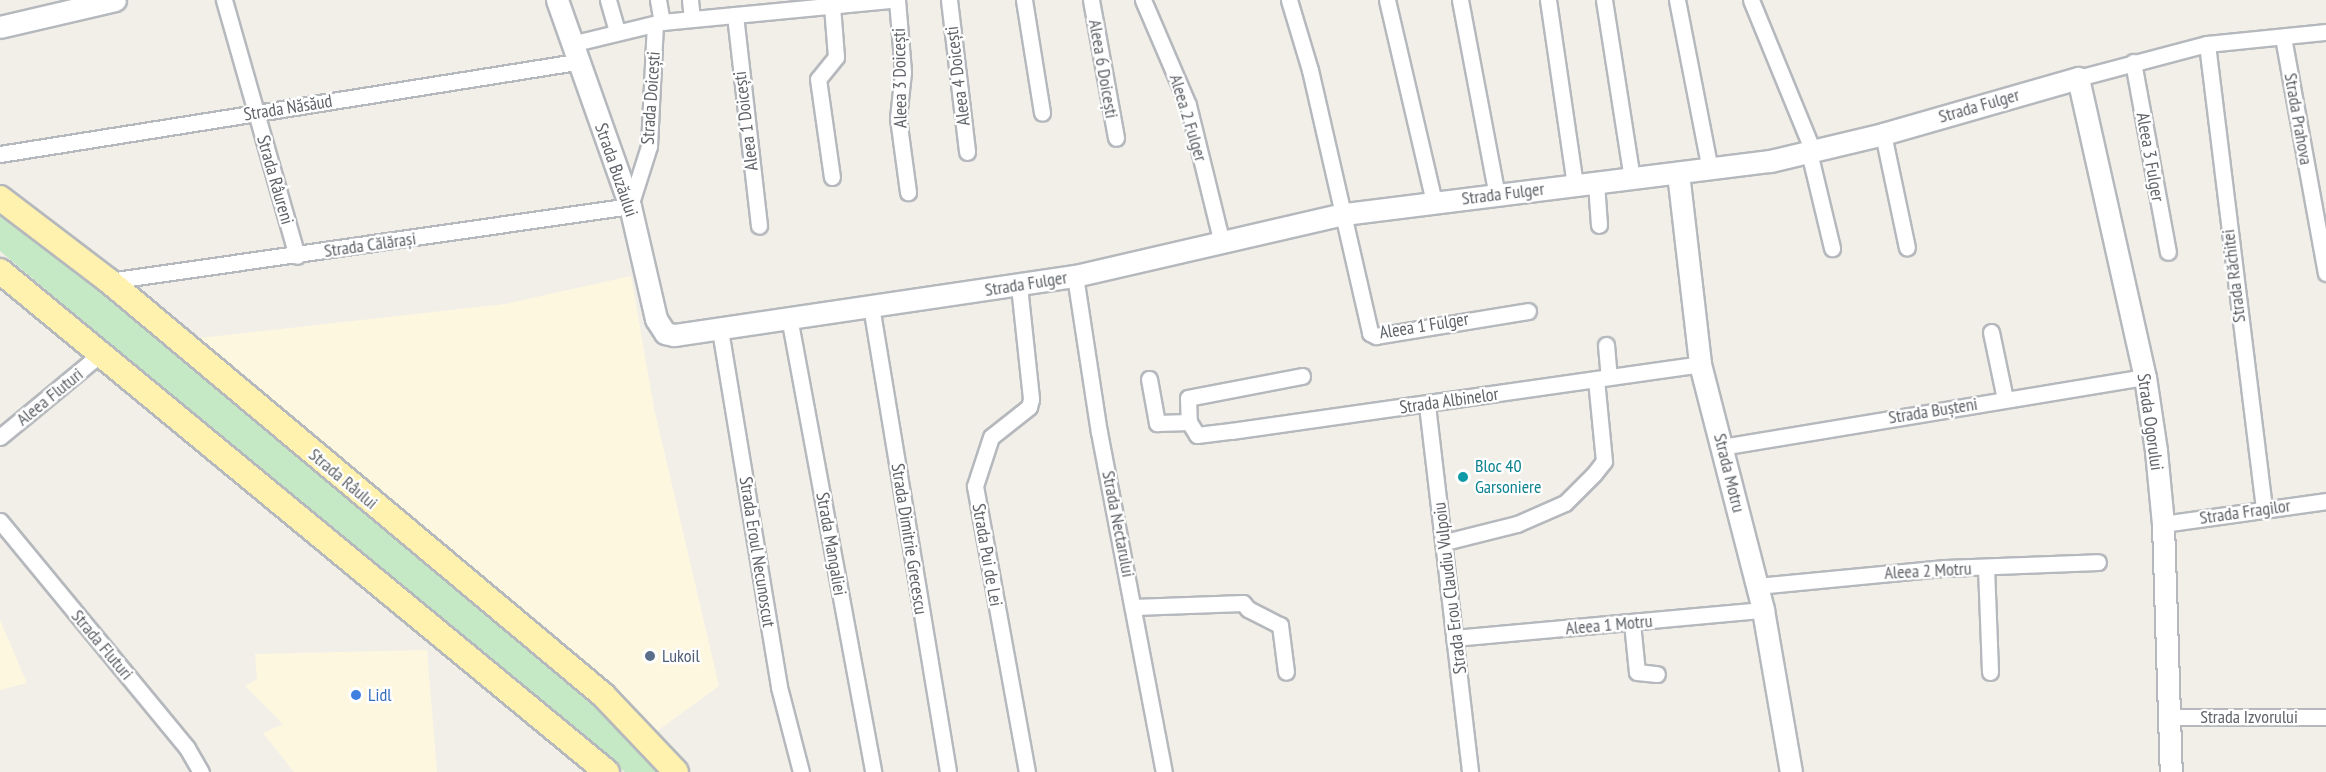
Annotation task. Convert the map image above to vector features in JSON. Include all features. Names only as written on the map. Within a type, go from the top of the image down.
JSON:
[{"type":"main road","name":"Strada Râului","points":[[0,198],[109,281],[603,695],[676,772]]},
{"type":"main road","points":[[0,271],[607,772]]},
{"type":"street","points":[[0,27],[115,0]]},
{"type":"street","name":"Strada Râureni","points":[[224,0],[297,256]]},
{"type":"street","name":"Strada Buzăului","points":[[557,0],[630,206],[656,319],[665,333],[674,335]]},
{"type":"street","points":[[608,0],[617,32]]},
{"type":"street","points":[[658,0],[658,23]]},
{"type":"street","points":[[690,0],[692,19]]},
{"type":"street","name":"Strada Doicești","points":[[574,53],[617,32],[658,23],[735,15],[793,4],[832,6],[890,0]]},
{"type":"street","name":"Aleea 3 Doicești","points":[[897,0],[903,72],[898,118],[908,192]]},
{"type":"street","name":"Aleea 4 Doicești","points":[[949,0],[967,153]]},
{"type":"street","points":[[1024,0],[1042,113]]},
{"type":"street","name":"Aleea 6 Doicești","points":[[1091,0],[1116,138]]},
{"type":"street","name":"Aleea 2 Fulger","points":[[1143,0],[1188,105],[1221,240]]},
{"type":"street","points":[[1289,0],[1344,214]]},
{"type":"street","points":[[1387,0],[1434,202]]},
{"type":"street","points":[[1460,0],[1497,195]]},
{"type":"street","points":[[1548,0],[1575,185]]},
{"type":"street","points":[[1604,0],[1632,178]]},
{"type":"street","points":[[1677,0],[1710,169]]},
{"type":"street","points":[[1751,0],[1811,151],[1832,248]]},
{"type":"street","points":[[832,6],[836,57],[818,79],[832,177]]},
{"type":"street","name":"Aleea 1 Doicești","points":[[735,15],[759,226]]},
{"type":"street","name":"Strada Doicești","points":[[630,206],[649,146],[658,23]]},
{"type":"street","name":"Strada Fulger","points":[[674,335],[1075,276],[1221,240],[1344,214],[1710,169],[1811,151],[1883,134],[2133,62],[2207,44],[2326,32]]},
{"type":"street","name":"Strada Prahova","points":[[2283,37],[2326,273]]},
{"type":"street","name":"Strada Răchitei","points":[[2207,44],[2264,508]]},
{"type":"street","name":"Strada Năsăud","points":[[0,154],[256,113],[574,53]]},
{"type":"street","name":"Aleea 3 Fulger","points":[[2133,62],[2168,252]]},
{"type":"street","name":"Strada Ogorului","points":[[2078,78],[2145,377],[2163,524],[2172,717],[2171,772]]},
{"type":"street","points":[[1883,134],[1907,248]]},
{"type":"street","name":"Strada Motru","points":[[1678,173],[1700,364],[1763,609],[1791,772]]},
{"type":"street","points":[[1596,183],[1599,225]]},
{"type":"street","name":"Strada Călărași","points":[[109,281],[297,256],[630,206]]},
{"type":"street","name":"Aleea 1 Fulger","points":[[1344,214],[1370,333],[1376,336],[1528,311]]},
{"type":"street","name":"Strada Nectarului","points":[[1075,276],[1099,432],[1164,772]]},
{"type":"street","name":"Strada Pui de Lei","points":[[1019,286],[1031,399],[1029,407],[991,438],[975,486],[1027,772]]},
{"type":"street","name":"Strada Dimitrie Grecescu","points":[[871,306],[948,772]]},
{"type":"street","name":"Strada Mangaliei","points":[[789,317],[873,772]]},
{"type":"street","name":"Strada Eroul Necunoscut","points":[[720,330],[779,687],[801,772]]},
{"type":"street","points":[[1990,332],[2005,399]]},
{"type":"street","points":[[1445,542],[1516,524],[1565,503],[1594,474],[1604,461],[1602,378],[1606,345]]},
{"type":"street","name":"Aleea Fluturi","points":[[0,437],[99,355]]},
{"type":"street","name":"Strada Albinelor","points":[[1149,379],[1157,423],[1193,428],[1427,405],[1700,364]]},
{"type":"street","points":[[1193,428],[1188,398],[1302,376]]},
{"type":"street","name":"Strada Bușteni","points":[[1722,447],[2145,377]]},
{"type":"street","name":"Strada Erou Claudiu Vulpoiu","points":[[1427,405],[1445,542],[1470,772]]},
{"type":"street","name":"Strada Fragilor","points":[[2163,524],[2264,508],[2325,505]]},
{"type":"street","name":"Strada Fluturi","points":[[0,521],[187,748],[201,772]]},
{"type":"street","name":"Aleea 2 Motru","points":[[1757,586],[1986,567],[2098,562]]},
{"type":"street","points":[[1986,567],[1990,672]]},
{"type":"street","points":[[1134,607],[1243,603],[1248,609],[1280,625],[1286,672]]},
{"type":"street","name":"Aleea 1 Motru","points":[[1454,638],[1763,609]]},
{"type":"street","points":[[1632,623],[1637,672],[1657,674]]},
{"type":"street","name":"Strada Izvorului","points":[[2172,717],[2326,717]]},
{"type":"shaded area","points":[[631,276],[654,408],[719,686],[653,734],[190,339],[505,304]]},
{"type":"shaded area","points":[[0,620],[27,683],[0,690]]},
{"type":"shaded area","points":[[427,650],[437,772],[294,772],[263,733],[283,724],[245,686],[257,679],[255,654]]},
{"type":"green space","points":[[0,203],[422,559],[616,717],[662,772],[625,772],[527,695],[0,251]]},
{"type":"place","name":"Bloc 40 Garsoniere","points":[[1463,477]]},
{"type":"place","name":"Lukoil","points":[[650,656]]},
{"type":"place","name":"Lidl","points":[[356,695]]}]
